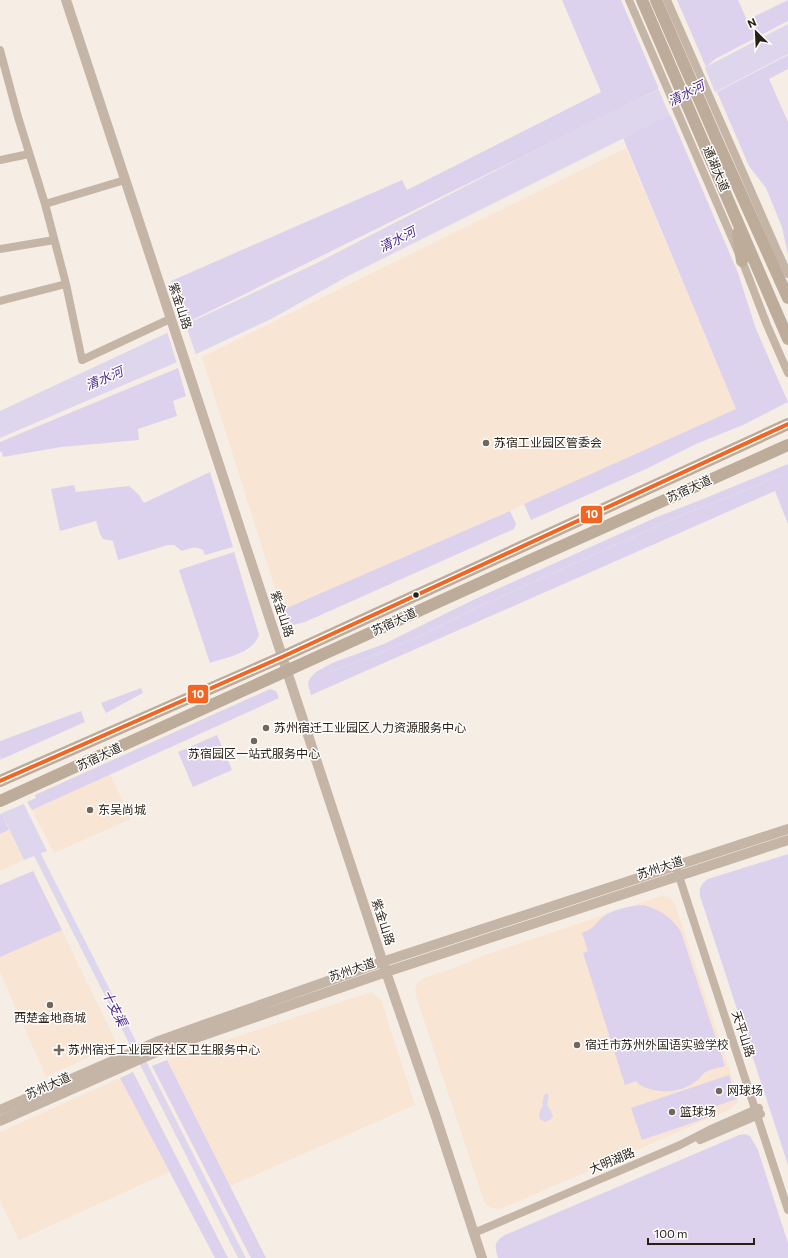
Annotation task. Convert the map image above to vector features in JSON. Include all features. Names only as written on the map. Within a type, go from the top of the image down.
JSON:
[{"type":"main road","name":"通湖大道","points":[[642,0],[668,76],[708,152],[788,339]]},
{"type":"main road","name":"通湖大道","points":[[656,0],[689,64],[788,298]]},
{"type":"main road","points":[[736,218],[742,261]]},
{"type":"main road","name":"苏宿大道","points":[[0,780],[282,657],[788,424]]},
{"type":"main road","name":"苏宿大道","points":[[0,801],[788,445]]},
{"type":"street","name":"紫金山路","points":[[66,0],[382,962],[436,1117],[482,1258]]},
{"type":"street","points":[[629,0],[668,76],[683,126],[742,261],[788,373]]},
{"type":"street","points":[[667,0],[689,64]]},
{"type":"street","points":[[0,50],[29,154],[45,204],[66,284],[82,360],[170,319]]},
{"type":"street","points":[[723,142],[788,274]]},
{"type":"street","points":[[0,160],[29,154]]},
{"type":"street","points":[[45,204],[125,180]]},
{"type":"street","points":[[0,249],[54,240]]},
{"type":"street","points":[[0,301],[66,284]]},
{"type":"street","name":"苏州大道","points":[[158,1046],[386,972],[679,870],[788,829]]},
{"type":"street","name":"苏州大道","points":[[0,1110],[112,1066],[158,1046],[382,962],[679,870],[788,840]]},
{"type":"street","name":"天平山路","points":[[679,870],[758,1112],[788,1210]]},
{"type":"street","name":"苏州大道","points":[[0,1121],[112,1066]]},
{"type":"street","name":"天平山路","points":[[758,1112],[788,1196]]},
{"type":"street","name":"大明湖路","points":[[475,1236],[680,1145],[709,1130],[758,1112]]},
{"type":"shaded area","points":[[562,0],[621,0],[659,89],[184,324],[171,281],[402,180],[407,190],[601,92]]},
{"type":"shaded area","points":[[677,0],[738,0],[747,20],[788,0],[788,21],[715,59],[706,67]]},
{"type":"shaded area","points":[[788,55],[788,69],[769,79],[788,122],[788,255],[782,227],[766,188],[749,166],[717,92]]},
{"type":"shaded area","points":[[670,114],[738,273],[756,329],[788,402],[743,425],[696,444],[646,469],[531,520],[524,504],[736,409],[623,138]]},
{"type":"shaded area","points":[[626,148],[736,409],[510,511],[282,610],[202,357]]},
{"type":"shaded area","points":[[178,368],[186,396],[173,401],[177,416],[138,429],[139,440],[61,447],[3,457],[2,452],[0,452],[0,442]]},
{"type":"shaded area","points":[[788,464],[788,524],[775,491],[311,695],[308,684],[310,678],[316,672],[332,663],[384,644],[473,600],[657,517]]},
{"type":"shaded area","points":[[210,472],[233,547],[205,555],[203,550],[197,548],[190,548],[182,551],[174,545],[168,545],[118,560],[113,541],[103,539],[96,521],[60,531],[51,489],[74,485],[76,492],[129,486],[139,495],[144,503]]},
{"type":"shaded area","points":[[510,511],[516,524],[514,529],[305,622],[293,625],[282,610]]},
{"type":"shaded area","points":[[234,552],[259,635],[251,647],[245,651],[210,663],[179,570]]},
{"type":"shaded area","points":[[141,688],[143,693],[106,713],[101,703]]},
{"type":"shaded area","points":[[270,689],[276,691],[279,698],[32,810],[27,802],[36,798],[35,795]]},
{"type":"shaded area","points":[[81,711],[85,722],[2,759],[0,756],[0,741]]},
{"type":"shaded area","points":[[217,735],[232,770],[193,787],[178,752]]},
{"type":"shaded area","points":[[110,774],[131,819],[54,853],[32,810]]},
{"type":"shaded area","points":[[0,814],[2,814],[9,830],[0,834]]},
{"type":"shaded area","points":[[9,830],[24,860],[0,871],[0,834]]},
{"type":"shaded area","points":[[788,854],[788,1165],[700,896],[700,888],[708,879]]},
{"type":"shaded area","points":[[33,871],[117,1044],[46,1077],[0,972],[0,885]]},
{"type":"shaded area","points":[[33,871],[62,930],[0,957],[0,885]]},
{"type":"shaded area","name":"宿迁市苏州外国语实验学校","points":[[661,896],[669,897],[675,904],[738,1095],[738,1102],[731,1109],[503,1208],[491,1208],[486,1204],[483,1198],[416,996],[415,991],[417,984],[424,978],[454,968],[482,956]]},
{"type":"shaded area","points":[[643,905],[655,909],[670,918],[681,932],[725,1066],[706,1072],[688,1086],[674,1091],[652,1090],[638,1084],[637,1081],[625,1085],[583,953],[588,951],[582,933],[592,928],[604,916],[613,911]]},
{"type":"shaded area","points":[[371,992],[381,1000],[415,1105],[230,1186],[167,1060]]},
{"type":"shaded area","points":[[167,1060],[266,1258],[251,1258],[152,1066]]},
{"type":"shaded area","points":[[133,1072],[228,1258],[215,1258],[120,1078]]},
{"type":"shaded area","name":"篮球场","points":[[729,1075],[737,1099],[710,1108],[712,1116],[642,1140],[631,1108]]},
{"type":"shaded area","points":[[120,1078],[169,1172],[19,1240],[0,1201],[0,1132]]},
{"type":"shaded area","points":[[745,1134],[750,1136],[758,1150],[788,1243],[788,1258],[498,1258],[496,1245],[498,1240],[505,1235],[739,1135]]},
{"type":"water","name":"清水河","points":[[788,24],[788,54],[704,98],[350,275],[271,319],[196,354],[0,438],[0,411],[315,264],[586,124],[698,71]]},
{"type":"water","points":[[0,756],[47,851],[24,860],[0,810]]},
{"type":"water","points":[[545,1094],[549,1094],[547,1105],[553,1115],[551,1119],[545,1122],[540,1119],[539,1115]]},
{"type":"pier","points":[[704,66],[716,94],[670,116],[658,88]]},
{"type":"pier","points":[[185,323],[196,355],[177,364],[167,331]]},
{"type":"pier","points":[[4,758],[26,803],[0,814],[0,760]]},
{"type":"waterway","points":[[331,672],[421,636],[463,614],[675,518],[781,475]]},
{"type":"waterway","name":"十支渠","points":[[33,846],[242,1258]]},
{"type":"transit line","name":"10","points":[[0,781],[282,657],[788,424]]},
{"type":"place","name":"苏宿工业园区管委会","points":[[486,443]]},
{"type":"place","name":"苏州宿迁工业园区人力资源服务中心","points":[[266,728]]},
{"type":"place","name":"苏宿园区一站式服务中心","points":[[254,741]]},
{"type":"place","name":"东吴尚城","points":[[90,810]]},
{"type":"place","name":"西楚金地商城","points":[[50,1005]]},
{"type":"place","name":"宿迁市苏州外国语实验学校","points":[[577,1045]]},
{"type":"place","name":"苏州宿迁工业园区社区卫生服务中心","points":[[59,1050]]},
{"type":"place","name":"网球场","points":[[719,1091]]},
{"type":"place","name":"篮球场","points":[[672,1112]]}]
